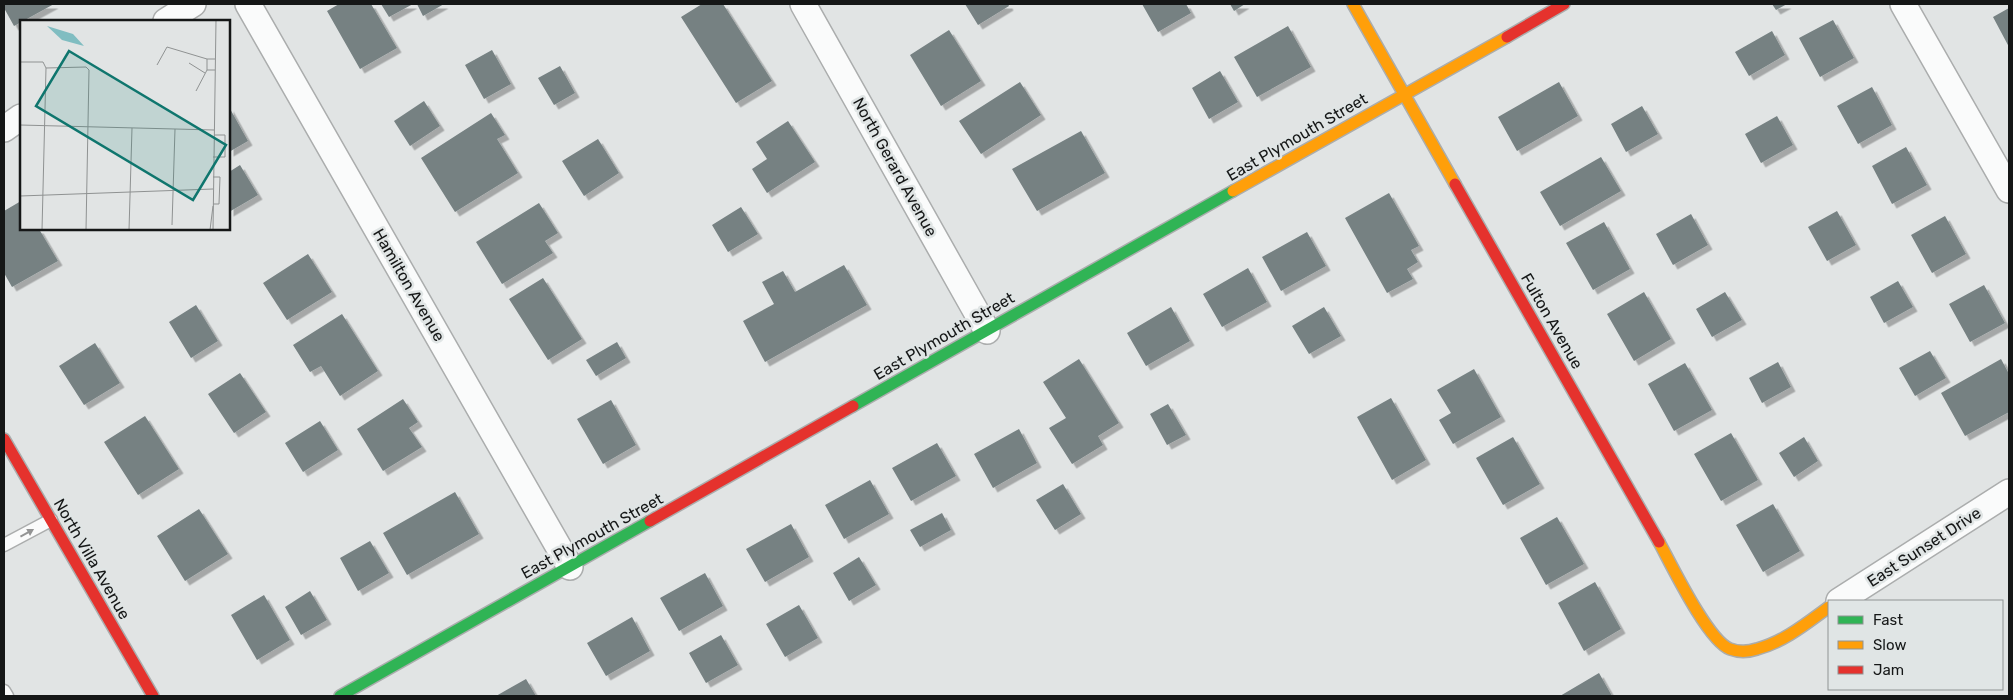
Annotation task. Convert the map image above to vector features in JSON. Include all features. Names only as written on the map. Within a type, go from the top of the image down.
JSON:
[{"type":"street","points":[[168,20],[193,4]]},
{"type":"street","name":"Hamilton Avenue","points":[[248,4],[570,567]]},
{"type":"street","name":"North Gerard Avenue","points":[[803,4],[987,331]]},
{"type":"street","name":"Fulton Avenue","points":[[1353,4],[1706,625],[1716,638],[1730,649],[1748,652],[1767,647],[1828,608]]},
{"type":"street","name":"East Plymouth Street","points":[[340,696],[1564,4]]},
{"type":"street","points":[[1903,4],[2009,190]]},
{"type":"street","points":[[4,129],[20,118]]},
{"type":"street","name":"North Villa Avenue","points":[[4,439],[153,696]]},
{"type":"street","name":"East Sunset Drive","points":[[1841,600],[2009,492]]},
{"type":"lane","points":[[4,546],[51,520]]},
{"type":"lane","points":[[4,691],[7,696]]},
{"type":"building","points":[[4,4],[54,4],[25,20],[20,20],[20,23],[14,26],[4,8]]},
{"type":"building","points":[[339,4],[371,4],[397,48],[360,69],[327,11]]},
{"type":"building","points":[[381,4],[413,4],[389,17]]},
{"type":"building","points":[[417,4],[444,4],[423,16]]},
{"type":"building","points":[[702,4],[723,4],[772,81],[736,103],[681,17]]},
{"type":"building","points":[[965,4],[1008,4],[1009,6],[978,25]]},
{"type":"building","points":[[1142,4],[1186,4],[1191,13],[1158,32]]},
{"type":"building","points":[[1230,4],[1245,4],[1234,11]]},
{"type":"building","points":[[1772,4],[1787,4],[1776,10]]},
{"type":"building","points":[[2009,8],[2009,47],[1993,17]]},
{"type":"building","points":[[1833,20],[1854,58],[1820,77],[1799,38]]},
{"type":"building","points":[[1288,26],[1311,67],[1257,97],[1234,57]]},
{"type":"building","points":[[949,30],[981,81],[941,106],[910,55]]},
{"type":"building","points":[[1772,31],[1785,55],[1749,76],[1735,52]]},
{"type":"building","points":[[492,50],[511,84],[484,99],[465,65]]},
{"type":"building","points":[[560,66],[575,93],[554,105],[538,78]]},
{"type":"building","points":[[1220,71],[1238,102],[1209,119],[1192,88]]},
{"type":"building","points":[[1020,82],[1041,115],[981,154],[959,121]]},
{"type":"building","points":[[1559,82],[1578,116],[1517,151],[1498,117]]},
{"type":"building","points":[[1872,87],[1892,125],[1858,144],[1837,106]]},
{"type":"building","points":[[424,101],[440,126],[410,146],[394,121]]},
{"type":"building","points":[[1642,106],[1658,134],[1626,152],[1611,124]]},
{"type":"building","points":[[230,109],[248,141],[230,151]]},
{"type":"building","points":[[491,113],[505,135],[497,139],[518,173],[455,212],[421,158]]},
{"type":"building","points":[[1777,116],[1793,145],[1761,163],[1745,134]]},
{"type":"building","points":[[788,121],[815,162],[767,193],[752,169],[767,159],[756,142]]},
{"type":"building","points":[[1081,131],[1105,173],[1037,211],[1012,169]]},
{"type":"building","points":[[598,139],[619,173],[584,196],[562,161]]},
{"type":"building","points":[[1906,147],[1927,185],[1892,204],[1872,166]]},
{"type":"building","points":[[1601,157],[1621,191],[1560,226],[1540,192]]},
{"type":"building","points":[[240,165],[258,195],[230,211],[230,171]]},
{"type":"building","points":[[1389,193],[1419,246],[1411,250],[1418,262],[1407,269],[1413,279],[1387,293],[1345,218]]},
{"type":"building","points":[[20,202],[20,230],[40,230],[58,261],[12,287],[4,273],[4,211]]},
{"type":"building","points":[[539,203],[558,233],[545,241],[553,253],[502,284],[476,242]]},
{"type":"building","points":[[741,207],[758,234],[728,252],[712,225]]},
{"type":"building","points":[[1837,211],[1856,245],[1827,261],[1808,227]]},
{"type":"building","points":[[1691,214],[1708,245],[1673,265],[1656,234]]},
{"type":"building","points":[[1945,216],[1966,254],[1932,273],[1911,235]]},
{"type":"building","points":[[1604,222],[1630,269],[1593,290],[1566,243]]},
{"type":"building","points":[[1307,232],[1326,266],[1281,291],[1262,257]]},
{"type":"building","points":[[308,254],[332,292],[287,320],[263,283]]},
{"type":"building","points":[[844,265],[867,305],[765,362],[743,321],[774,304],[762,282],[783,271],[795,292]]},
{"type":"building","points":[[1248,268],[1267,302],[1222,327],[1203,294]]},
{"type":"building","points":[[543,278],[582,339],[548,360],[509,299]]},
{"type":"building","points":[[1898,281],[1913,307],[1884,323],[1870,297]]},
{"type":"building","points":[[1984,285],[2005,323],[1970,342],[1949,304]]},
{"type":"building","points":[[1644,292],[1671,339],[1634,361],[1607,314]]},
{"type":"building","points":[[1725,292],[1742,320],[1712,337],[1696,309]]},
{"type":"building","points":[[196,305],[218,341],[191,358],[169,322]]},
{"type":"building","points":[[1171,307],[1190,341],[1146,366],[1127,333]]},
{"type":"building","points":[[1324,307],[1341,336],[1309,354],[1292,326]]},
{"type":"building","points":[[342,314],[378,371],[340,396],[321,366],[310,372],[293,345]]},
{"type":"building","points":[[617,342],[626,358],[596,376],[586,360]]},
{"type":"building","points":[[95,343],[120,383],[84,405],[59,366]]},
{"type":"building","points":[[1930,351],[1946,378],[1915,396],[1899,368]]},
{"type":"building","points":[[1079,359],[1119,423],[1098,436],[1103,445],[1072,464],[1049,428],[1066,418],[1043,382]]},
{"type":"building","points":[[2001,359],[2009,374],[2009,412],[1965,436],[1941,393]]},
{"type":"building","points":[[1778,362],[1791,387],[1762,403],[1749,378]]},
{"type":"building","points":[[1685,363],[1712,410],[1674,431],[1648,384]]},
{"type":"building","points":[[1474,369],[1501,417],[1453,444],[1439,420],[1451,413],[1437,390]]},
{"type":"building","points":[[240,373],[266,412],[234,433],[208,394]]},
{"type":"building","points":[[1391,398],[1426,460],[1392,480],[1357,417]]},
{"type":"building","points":[[403,399],[418,422],[409,428],[422,447],[383,471],[357,429]]},
{"type":"building","points":[[611,400],[636,445],[603,464],[577,419]]},
{"type":"building","points":[[1168,404],[1186,435],[1167,445],[1150,414]]},
{"type":"building","points":[[145,416],[179,469],[138,495],[104,442]]},
{"type":"building","points":[[320,421],[338,450],[303,472],[285,443]]},
{"type":"building","points":[[1019,429],[1037,463],[993,488],[974,454]]},
{"type":"building","points":[[1731,433],[1758,480],[1721,501],[1694,454]]},
{"type":"building","points":[[1513,437],[1540,484],[1503,505],[1476,458]]},
{"type":"building","points":[[1804,437],[1818,461],[1794,477],[1779,453]]},
{"type":"building","points":[[937,443],[956,476],[911,501],[892,468]]},
{"type":"building","points":[[870,480],[889,514],[844,539],[825,505]]},
{"type":"building","points":[[1063,484],[1081,514],[1055,530],[1036,500]]},
{"type":"building","points":[[455,492],[479,534],[407,575],[383,533]]},
{"type":"building","points":[[1773,504],[1800,551],[1763,572],[1736,525]]},
{"type":"building","points":[[199,509],[228,554],[185,581],[157,536]]},
{"type":"building","points":[[942,513],[951,530],[920,547],[910,530]]},
{"type":"building","points":[[1557,517],[1584,564],[1546,585],[1520,538]]},
{"type":"building","points":[[791,524],[809,557],[765,582],[746,549]]},
{"type":"building","points":[[370,541],[389,573],[358,591],[340,558]]},
{"type":"building","points":[[859,557],[876,585],[849,601],[833,573]]},
{"type":"building","points":[[705,573],[723,606],[679,631],[660,598]]},
{"type":"building","points":[[1595,582],[1621,629],[1584,651],[1558,603]]},
{"type":"building","points":[[310,591],[327,620],[301,635],[285,607]]},
{"type":"building","points":[[264,595],[290,640],[257,660],[231,615]]},
{"type":"building","points":[[799,605],[818,638],[785,657],[766,624]]},
{"type":"building","points":[[632,617],[650,651],[606,676],[587,643]]},
{"type":"building","points":[[721,635],[738,665],[706,683],[689,653]]},
{"type":"building","points":[[1599,673],[1612,696],[1560,696]]},
{"type":"building","points":[[526,679],[536,696],[496,696]]},
{"type":"traffic: fast","points":[[853,406],[1233,191]]},
{"type":"traffic: fast","points":[[340,696],[650,521]]},
{"type":"traffic: slow","points":[[1353,4],[1455,184]]},
{"type":"traffic: slow","points":[[1233,191],[1507,37]]},
{"type":"traffic: slow","points":[[1659,542],[1701,617],[1711,632],[1721,643],[1730,649],[1736,651],[1754,650],[1777,642],[1828,608]]},
{"type":"traffic: jam","points":[[1507,37],[1564,4]]},
{"type":"traffic: jam","points":[[1455,184],[1659,542]]},
{"type":"traffic: jam","points":[[650,521],[853,406]]},
{"type":"traffic: jam","points":[[4,439],[153,696]]}]
